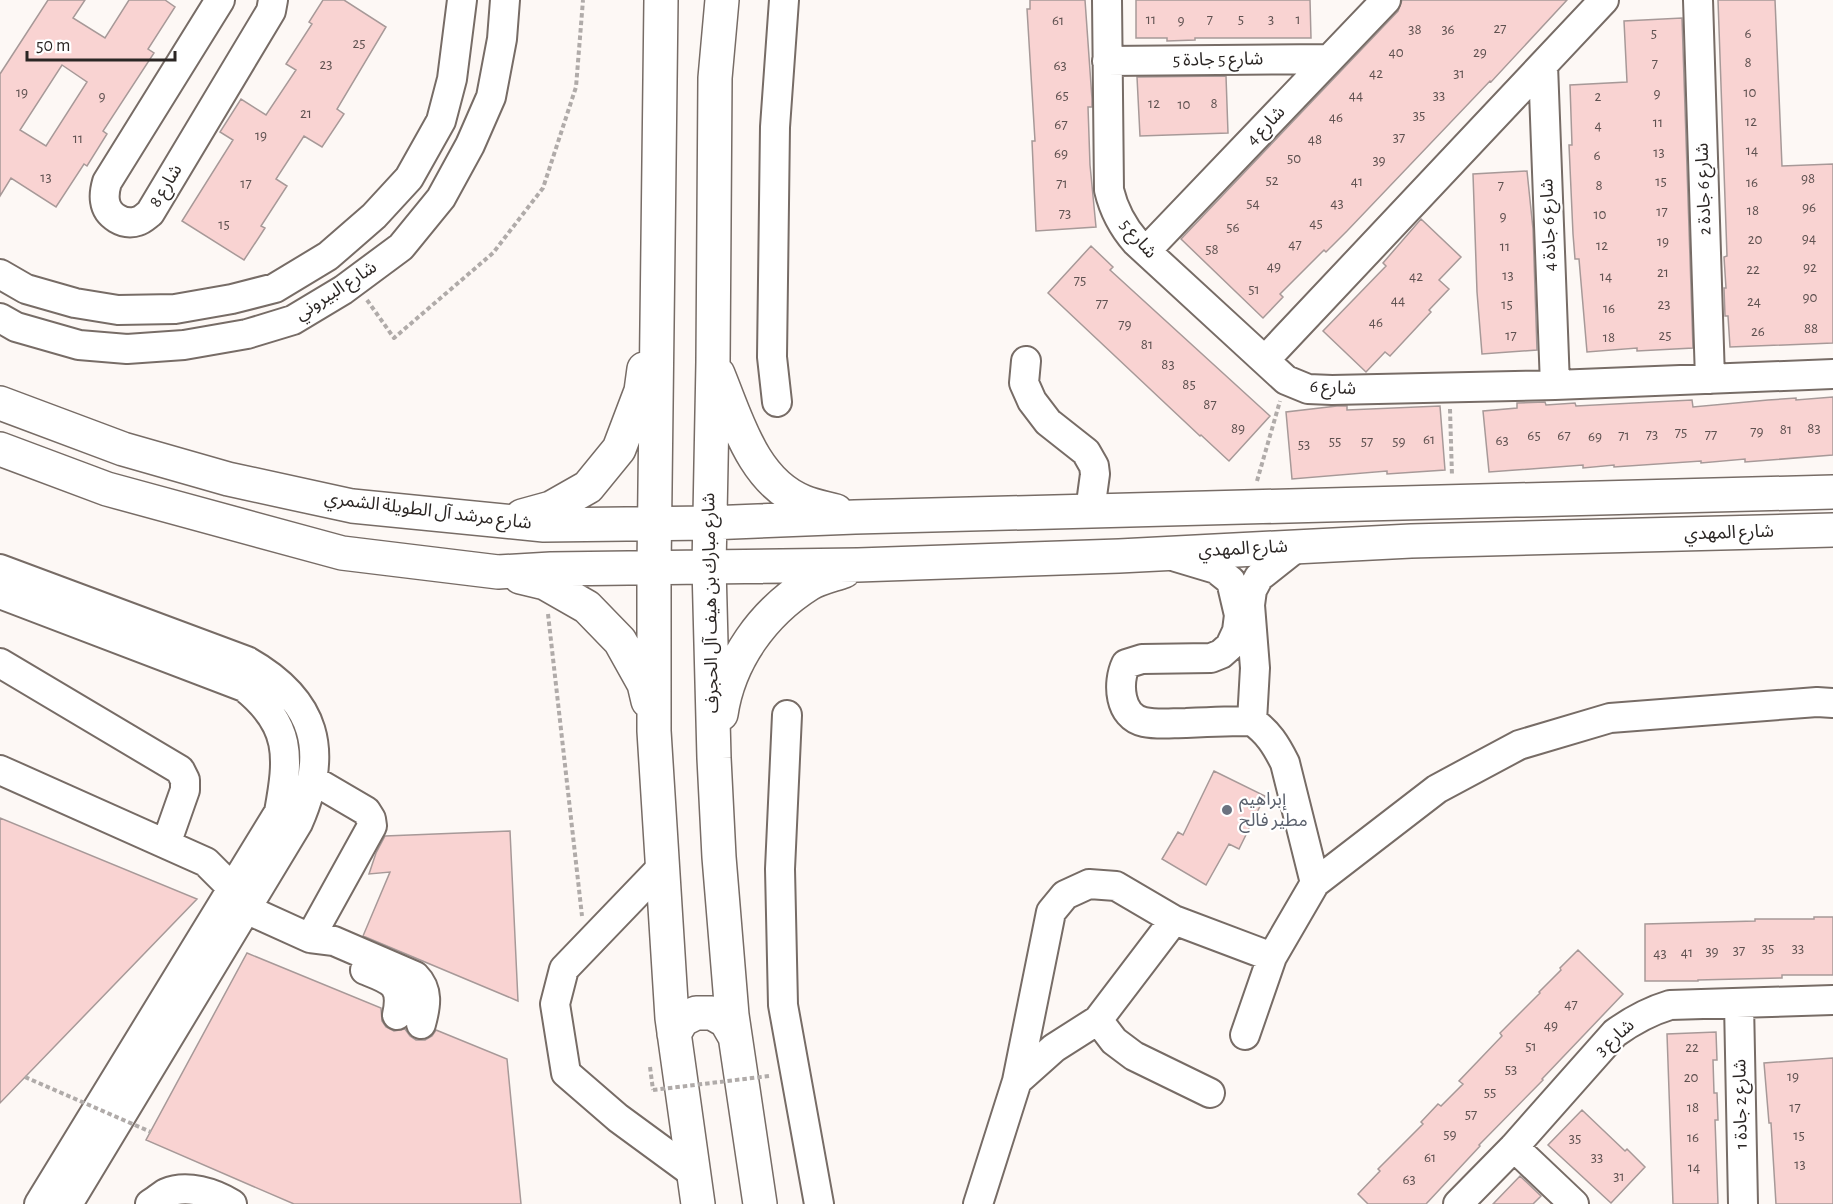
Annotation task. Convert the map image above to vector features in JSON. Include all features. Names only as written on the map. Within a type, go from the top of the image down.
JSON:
[{"type":"main road","points":[[661,0],[654,731],[674,1034],[696,1188]]},
{"type":"main road","name":"شارع مبارك بن هيف آل الحجرف","points":[[722,0],[715,78],[713,362],[709,523],[714,758],[719,857],[734,1035],[760,1204]]},
{"type":"main road","points":[[501,521],[551,508],[588,487],[619,449],[641,391],[657,263]]},
{"type":"main road","points":[[713,362],[747,446],[773,482],[802,501],[855,517]]},
{"type":"main road","name":"شارع مرشد آل الطويلة الشمري","points":[[0,403],[123,448],[228,479],[352,506],[544,525],[655,523]]},
{"type":"main road","points":[[0,449],[107,489],[342,553],[498,572],[544,583],[587,607],[620,641],[644,684],[654,731]]},
{"type":"main road","points":[[655,523],[1833,492]]},
{"type":"main road","points":[[1800,531],[1833,515]]},
{"type":"main road","name":"شارع المهدي","points":[[654,568],[858,565],[1411,541],[1833,530]]},
{"type":"main road","points":[[714,758],[723,702],[740,654],[770,613],[811,583],[858,565]]},
{"type":"main road","points":[[498,572],[654,568]]},
{"type":"main road","points":[[674,1034],[682,1020],[696,1013],[712,1013],[726,1021],[734,1035]]},
{"type":"street","name":"شارع 8","points":[[220,0],[107,182],[104,194],[105,204],[118,220],[138,221],[150,213],[271,11],[273,0]]},
{"type":"street","name":"شارع البيروني","points":[[0,274],[26,289],[75,303],[118,310],[175,309],[232,299],[274,288],[328,256],[374,216],[409,178],[441,121],[452,79],[462,0]]},
{"type":"street","name":"شارع البيروني","points":[[0,318],[16,327],[79,345],[127,349],[184,345],[247,334],[293,320],[354,283],[401,247],[441,198],[470,146],[491,98],[502,39],[505,0]]},
{"type":"street","points":[[777,402],[772,357],[775,127],[784,0]]},
{"type":"street","name":"شارع 5","points":[[1107,0],[1109,190],[1114,210],[1124,228],[1146,251],[1265,360]]},
{"type":"street","name":"شارع 4","points":[[1146,251],[1386,0]]},
{"type":"street","points":[[1265,360],[1604,0]]},
{"type":"street","name":"شارع 6 جادة 2","points":[[1698,0],[1710,379]]},
{"type":"street","name":"شارع 5 جادة 5","points":[[1107,61],[1329,59]]},
{"type":"street","name":"شارع 6 جادة 4","points":[[1543,65],[1555,385]]},
{"type":"street","name":"شارع 6","points":[[1265,360],[1286,380],[1308,389],[1555,385],[1833,374]]},
{"type":"street","points":[[1026,362],[1024,383],[1032,401],[1048,422],[1086,452],[1094,466],[1090,511]]},
{"type":"street","points":[[1252,721],[1256,668],[1250,604],[1252,590],[1259,577],[1298,547]]},
{"type":"street","points":[[1162,553],[1192,560],[1216,569],[1231,581],[1236,599],[1238,623],[1230,646],[1221,654],[1211,657],[1142,659],[1126,664],[1122,674],[1121,696],[1132,717],[1143,722],[1161,724],[1252,721],[1266,730],[1285,763],[1315,883]]},
{"type":"street","points":[[0,569],[247,661],[270,674],[286,689],[305,713],[312,735],[314,758],[313,780],[308,802],[298,823],[239,899],[39,1204]]},
{"type":"street","points":[[0,594],[244,687],[261,700],[275,721],[285,749],[286,775],[279,812],[239,899],[68,1204]]},
{"type":"street","points":[[1221,654],[1256,668]]},
{"type":"street","points":[[0,663],[180,770],[185,780],[185,789],[166,844]]},
{"type":"street","points":[[1245,1035],[1272,957],[1315,883],[1437,789],[1519,745],[1610,718],[1817,702],[1833,703]]},
{"type":"street","points":[[787,715],[780,869],[783,1005],[819,1204]]},
{"type":"street","points":[[0,770],[206,862],[239,899],[310,938],[334,941],[415,976],[423,986],[426,997],[409,1020]]},
{"type":"street","points":[[310,938],[372,822],[366,811],[313,780]]},
{"type":"street","points":[[663,866],[564,969],[555,1004],[566,1073],[696,1188]]},
{"type":"street","points":[[978,1204],[1017,1081],[1052,912],[1065,895],[1089,884],[1116,886],[1173,920],[1272,957]]},
{"type":"street","points":[[1017,1081],[1054,1047],[1098,1020],[1173,920]]},
{"type":"street","name":"شارع 3","points":[[1458,1204],[1514,1147],[1615,1033],[1632,1020],[1671,1005],[1833,1000]]},
{"type":"street","name":"شارع 2 جادة 1","points":[[1739,1003],[1743,1204]]},
{"type":"street","points":[[1098,1020],[1114,1041],[1134,1056],[1210,1093]]},
{"type":"street","points":[[1514,1147],[1574,1204]]},
{"type":"street","points":[[150,1204],[168,1192],[193,1190],[219,1196],[232,1204]]},
{"type":"path","points":[[354,283],[394,338],[493,254],[543,188],[576,87],[583,0]]},
{"type":"path","points":[[1250,507],[1286,380]]},
{"type":"path","points":[[1449,387],[1453,502]]},
{"type":"path","points":[[544,583],[585,946]]},
{"type":"path","points":[[653,1090],[769,1076]]},
{"type":"path","points":[[25,1077],[151,1132]]},
{"type":"building","points":[[48,0],[85,0],[73,18],[105,38],[129,0],[165,0],[175,7],[148,49],[154,53],[103,131],[107,134],[87,166],[84,164],[56,207],[11,178],[0,196],[0,74]],"holes":[[[62,65],[87,82],[46,146],[20,130]]]},
{"type":"building","points":[[323,0],[344,0],[386,27],[337,109],[344,114],[322,147],[304,136],[276,179],[287,186],[261,226],[265,228],[244,260],[182,221],[233,140],[220,132],[241,99],[266,115],[296,70],[286,64],[312,24],[309,22]]},
{"type":"building","points":[[1030,0],[1085,0],[1092,99],[1092,107],[1088,107],[1090,165],[1096,227],[1036,231],[1032,141],[1035,141],[1027,9],[1030,9]]},
{"type":"building","points":[[1136,0],[1310,0],[1311,38],[1195,38],[1195,40],[1167,41],[1167,38],[1136,38]]},
{"type":"building","points":[[1402,0],[1567,0],[1347,231],[1326,252],[1324,250],[1280,294],[1283,297],[1263,318],[1181,239],[1398,11]]},
{"type":"building","points":[[1718,0],[1775,0],[1782,166],[1833,164],[1833,343],[1730,347],[1728,316],[1725,316],[1724,288],[1726,288],[1724,257],[1727,256]]},
{"type":"building","points":[[1682,18],[1693,348],[1637,351],[1637,348],[1587,352],[1579,259],[1575,259],[1573,234],[1569,145],[1572,145],[1570,85],[1627,82],[1624,21]]},
{"type":"building","points":[[1226,76],[1228,133],[1140,136],[1137,77]]},
{"type":"building","points":[[1527,171],[1533,229],[1537,350],[1482,354],[1477,292],[1473,174]]},
{"type":"building","points":[[1421,219],[1461,257],[1439,280],[1449,289],[1429,310],[1431,312],[1390,356],[1385,352],[1366,372],[1323,331],[1386,266],[1383,263]]},
{"type":"building","points":[[1091,246],[1113,267],[1110,270],[1270,416],[1229,461],[1048,293]]},
{"type":"building","points":[[1833,397],[1833,455],[1745,462],[1745,459],[1583,468],[1583,465],[1489,472],[1483,411],[1517,408],[1517,403],[1545,402],[1546,405],[1575,403],[1576,406],[1692,400],[1693,407]]},
{"type":"building","points":[[1347,406],[1347,410],[1440,406],[1445,470],[1387,474],[1387,471],[1292,479],[1286,412]]},
{"type":"building","name":"إبراهيم مطير فالح","points":[[1214,771],[1265,796],[1239,849],[1229,844],[1206,885],[1162,859],[1178,832],[1183,835]]},
{"type":"building","points":[[0,818],[197,899],[0,1103]]},
{"type":"building","points":[[510,831],[518,1001],[363,936],[390,872],[369,874],[385,836]]},
{"type":"building","points":[[1814,917],[1833,917],[1833,975],[1645,981],[1645,924],[1814,919]]},
{"type":"building","points":[[1578,950],[1623,994],[1426,1204],[1368,1204],[1358,1194],[1380,1171],[1378,1169],[1423,1124],[1421,1122],[1438,1104],[1441,1106],[1463,1084],[1459,1081],[1502,1036],[1500,1033]]},
{"type":"building","points":[[247,953],[381,1008],[382,1021],[386,1027],[394,1031],[405,1029],[416,1040],[425,1040],[436,1030],[507,1059],[521,1204],[294,1204],[146,1140]]},
{"type":"building","points":[[1716,1032],[1717,1060],[1713,1060],[1718,1120],[1715,1120],[1718,1204],[1673,1204],[1667,1034]]},
{"type":"building","points":[[1833,1058],[1833,1204],[1776,1204],[1771,1123],[1769,1123],[1764,1063]]},
{"type":"building","points":[[1582,1110],[1645,1167],[1611,1203],[1548,1145]]},
{"type":"building","points":[[1520,1176],[1541,1196],[1533,1204],[1493,1204]]},
{"type":"place","name":"إبراهيم مطير فالح","points":[[1227,810]]}]
